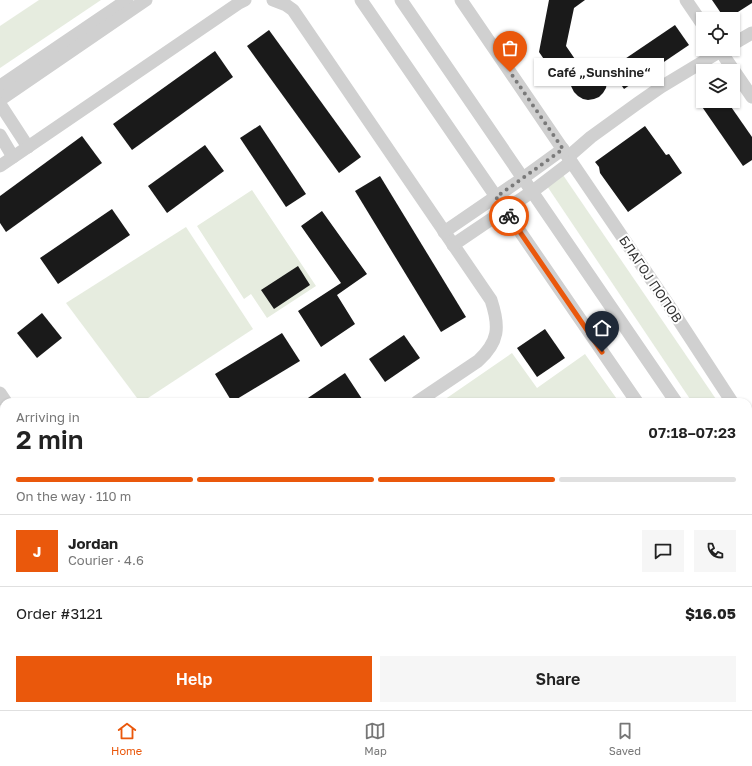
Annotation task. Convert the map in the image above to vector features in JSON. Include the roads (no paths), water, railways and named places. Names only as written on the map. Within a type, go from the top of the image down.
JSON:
[{"type":"street","points":[[0,100],[146,0]]},
{"type":"street","points":[[0,166],[239,2],[246,0]]},
{"type":"street","points":[[273,0],[286,5],[293,10],[491,300],[496,314],[497,324],[496,334],[492,345],[485,355],[478,361],[423,398]]},
{"type":"street","points":[[361,0],[634,398]]},
{"type":"street","points":[[401,0],[673,398]]},
{"type":"street","name":"БЛАГОЈ ПОПОВ","points":[[461,0],[679,321],[729,398]]},
{"type":"street","points":[[686,0],[696,15]]},
{"type":"street","points":[[0,86],[122,2]]},
{"type":"street","points":[[740,40],[752,33]]},
{"type":"street","points":[[453,245],[532,191],[567,156],[591,137],[661,87],[711,56]]},
{"type":"street","points":[[725,56],[752,97]]},
{"type":"street","points":[[0,104],[28,147]]},
{"type":"street","points":[[0,135],[13,157]]},
{"type":"street","points":[[444,232],[523,178],[567,156]]},
{"type":"place","name":"Café „Sunshine“","points":[[510,72]]}]
